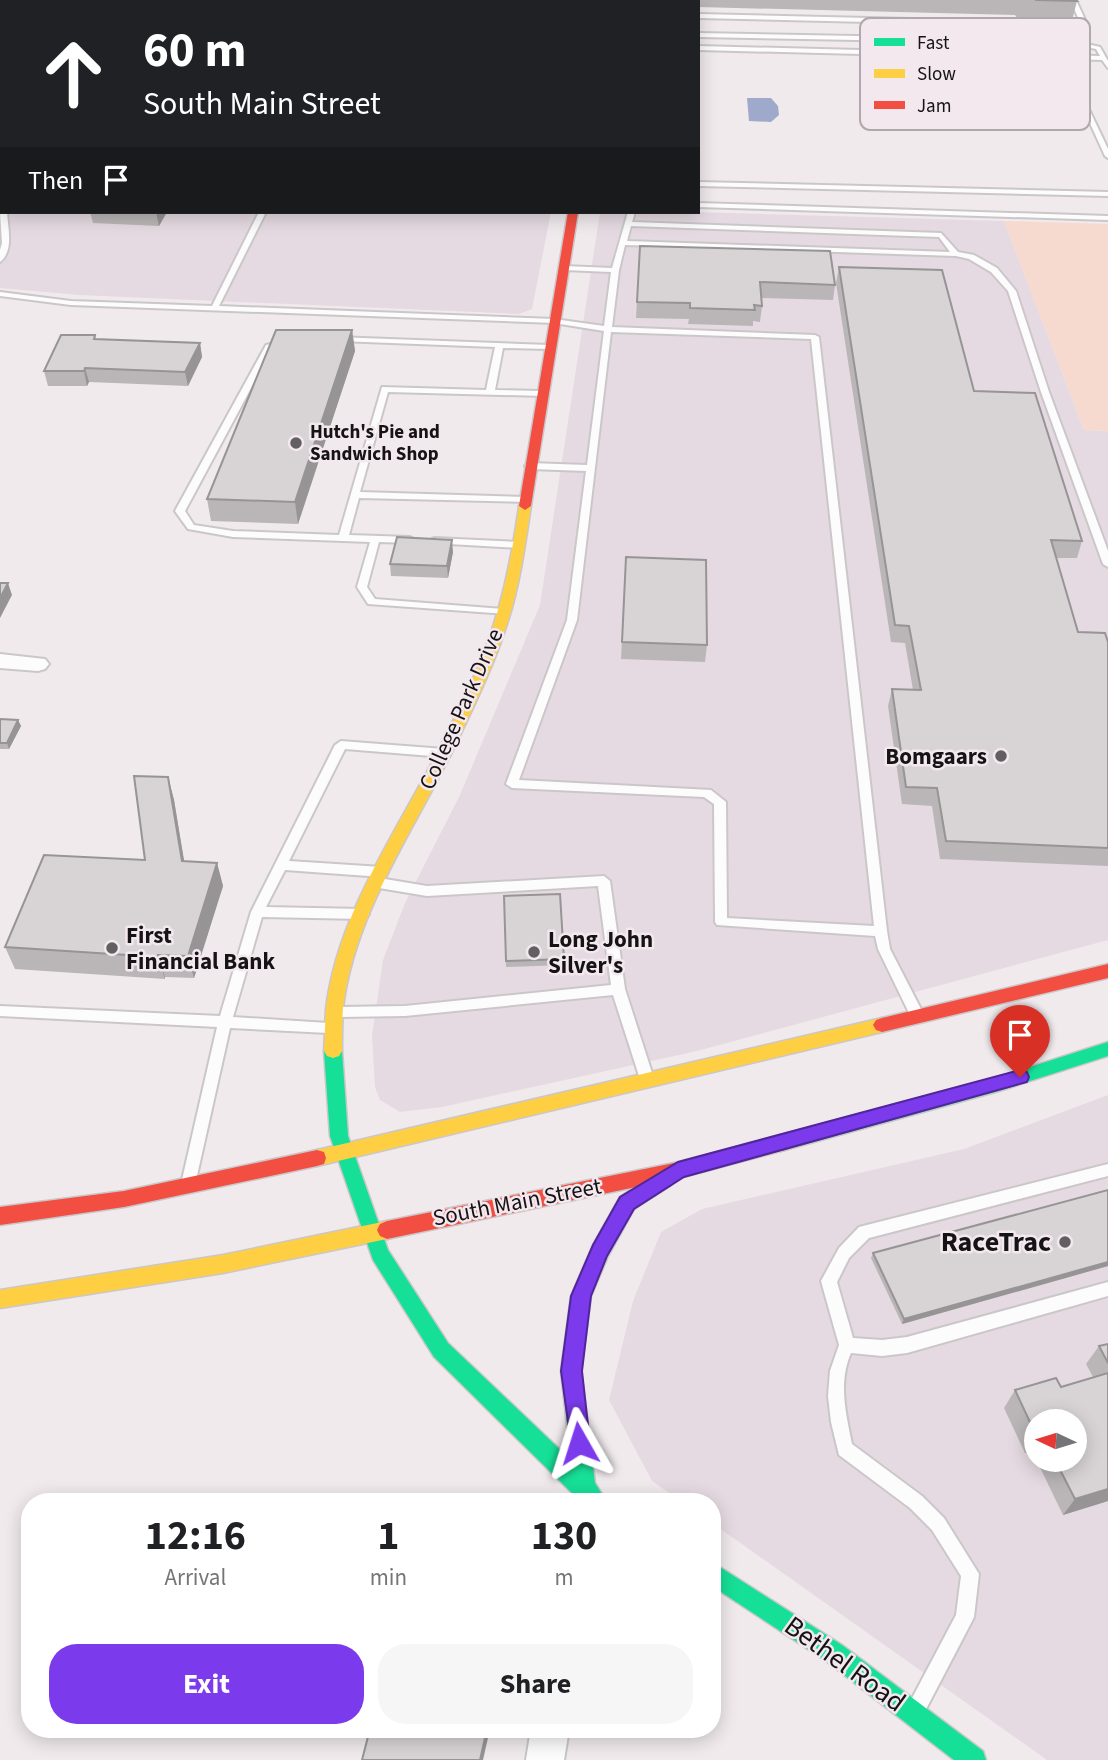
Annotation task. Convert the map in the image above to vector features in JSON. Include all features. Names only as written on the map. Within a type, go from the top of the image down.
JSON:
[{"type":"main road","name":"College Park Drive","points":[[371,1232],[339,1136],[332,1028],[334,1012],[342,972],[363,914],[480,678],[504,612],[519,545],[541,394],[573,214]]},
{"type":"main road","points":[[0,1216],[124,1199],[343,1153],[1108,971]]},
{"type":"main road","name":"South Main Street","points":[[0,1298],[223,1264],[678,1170],[999,1084],[1108,1049]]},
{"type":"main road","points":[[589,1493],[571,1371],[581,1296],[600,1251],[627,1203],[678,1170]]},
{"type":"main road","points":[[371,1232],[387,1265],[441,1350],[585,1493]]},
{"type":"main road","name":"Bethel Road","points":[[721,1579],[834,1653],[974,1760]]},
{"type":"street","points":[[0,660],[38,664]]},
{"type":"street","points":[[545,1760],[549,1738]]},
{"type":"lane","points":[[1073,0],[1081,18]]},
{"type":"lane","points":[[700,16],[860,20]]},
{"type":"lane","points":[[700,35],[860,38]]},
{"type":"lane","points":[[1090,44],[1098,48],[1108,66]]},
{"type":"lane","points":[[700,48],[860,52]]},
{"type":"lane","points":[[1090,58],[1104,58]]},
{"type":"lane","points":[[1090,117],[1108,156]]},
{"type":"lane","points":[[700,184],[1108,194]]},
{"type":"lane","points":[[700,205],[1108,218]]},
{"type":"lane","points":[[0,260],[6,243],[3,214]]},
{"type":"lane","points":[[214,309],[261,214]]},
{"type":"lane","points":[[630,214],[615,270],[572,620],[512,785],[707,793],[720,802],[721,922],[881,931]]},
{"type":"lane","points":[[628,223],[941,235],[956,254]]},
{"type":"lane","points":[[622,243],[956,254],[971,257],[994,270],[1012,290],[1045,392],[1108,564]]},
{"type":"lane","points":[[564,268],[615,270]]},
{"type":"lane","points":[[0,294],[71,303],[554,321],[608,329],[815,337],[881,931],[884,949],[893,970],[918,1017]]},
{"type":"lane","points":[[326,339],[549,347]]},
{"type":"lane","points":[[294,342],[270,347],[180,512],[191,527],[233,534],[519,545]]},
{"type":"lane","points":[[490,392],[500,345]]},
{"type":"lane","points":[[342,538],[385,389],[541,394]]},
{"type":"lane","points":[[530,466],[591,468]]},
{"type":"lane","points":[[354,495],[526,500]]},
{"type":"lane","points":[[375,539],[362,587],[372,602],[504,612]]},
{"type":"lane","points":[[187,1186],[225,1022],[257,912],[341,745],[444,753]]},
{"type":"lane","points":[[281,865],[381,878],[427,891],[604,881],[618,989],[648,1081]]},
{"type":"lane","points":[[257,912],[363,914]]},
{"type":"lane","points":[[334,1012],[405,1011],[618,989]]},
{"type":"lane","points":[[0,1012],[332,1028]]},
{"type":"lane","points":[[912,1713],[965,1617],[970,1574],[939,1524],[916,1502],[845,1449],[834,1381],[838,1362],[847,1345],[830,1281],[844,1253],[864,1232],[1108,1170]]},
{"type":"lane","points":[[847,1345],[883,1348],[907,1345],[1108,1289]]},
{"type":"shaded area","points":[[700,212],[1004,221],[1084,430],[1108,431],[1108,940],[697,1051],[442,1107],[400,1112],[380,1100],[375,1087],[372,1036],[383,960],[405,903],[460,795],[540,605],[600,214]]},
{"type":"shaded area","points":[[0,214],[551,214],[532,309],[519,314],[79,295],[0,288]]},
{"type":"shaded area","points":[[1004,221],[1108,224],[1108,431],[1084,430]]},
{"type":"shaded area","points":[[1108,1095],[1108,1760],[1047,1760],[721,1529],[721,1493],[669,1493],[652,1481],[609,1400],[633,1301],[661,1232],[702,1209],[964,1149]]},
{"type":"water","points":[[747,98],[771,98],[778,106],[779,115],[771,122],[749,121]]},
{"type":"building","points":[[640,246],[830,251],[835,285],[760,282],[762,306],[754,305],[755,310],[690,308],[690,303],[637,302]]},
{"type":"building","points":[[839,267],[942,270],[974,391],[1035,393],[1082,541],[1051,540],[1078,632],[1105,633],[1108,642],[1108,848],[946,841],[937,788],[906,787],[892,689],[921,690],[909,626],[895,625]]},
{"type":"building","points":[[276,330],[352,330],[295,502],[207,499]]},
{"type":"building","points":[[61,335],[200,343],[185,372],[85,368],[84,371],[44,371]]},
{"type":"building","points":[[397,537],[452,540],[447,566],[390,564]]},
{"type":"building","points":[[626,557],[706,560],[707,645],[622,642]]},
{"type":"building","points":[[0,583],[8,583],[0,598]]},
{"type":"building","points":[[0,719],[18,720],[7,743],[0,743]]},
{"type":"building","points":[[134,776],[168,777],[182,861],[217,863],[188,956],[158,957],[5,947],[44,855],[145,860]]},
{"type":"building","points":[[560,894],[564,959],[506,961],[504,896]]},
{"type":"building","points":[[1108,1190],[1108,1262],[904,1319],[873,1253]]},
{"type":"building","points":[[1108,1344],[1108,1363],[1099,1346]]},
{"type":"building","points":[[1108,1373],[1108,1489],[1075,1499],[1061,1472],[1087,1472],[1087,1409],[1024,1409],[1015,1390],[1056,1378],[1061,1387]]},
{"type":"building","points":[[368,1738],[485,1738],[480,1760],[362,1760]]},
{"type":"traffic: fast","points":[[781,1143],[999,1084],[1108,1049]]},
{"type":"traffic: fast","points":[[333,1051],[339,1136],[380,1254],[441,1350],[590,1493]]},
{"type":"traffic: fast","points":[[585,1490],[571,1371],[581,1296],[600,1251],[627,1203],[664,1179]]},
{"type":"traffic: fast","points":[[721,1579],[834,1653],[974,1760]]},
{"type":"traffic: slow","points":[[333,1051],[335,1007],[344,963],[380,875],[447,748],[492,647],[508,597],[525,506]]},
{"type":"traffic: slow","points":[[317,1158],[882,1025]]},
{"type":"traffic: slow","points":[[0,1299],[223,1264],[387,1230]]},
{"type":"traffic: jam","points":[[525,506],[573,214]]},
{"type":"traffic: jam","points":[[882,1025],[1108,971]]},
{"type":"traffic: jam","points":[[387,1230],[679,1170],[781,1143]]},
{"type":"traffic: jam","points":[[0,1216],[124,1199],[317,1158]]},
{"type":"place","name":"Hutch's Pie and Sandwich Shop","points":[[296,443]]},
{"type":"place","name":"Bomgaars","points":[[1001,756]]},
{"type":"place","name":"First Financial Bank","points":[[112,948]]},
{"type":"place","name":"Long John Silver's","points":[[534,952]]},
{"type":"place","name":"RaceTrac","points":[[1065,1242]]},
{"type":"route","points":[[579,1443],[571,1371],[581,1296],[600,1251],[627,1203],[678,1170],[1020,1077]]}]
